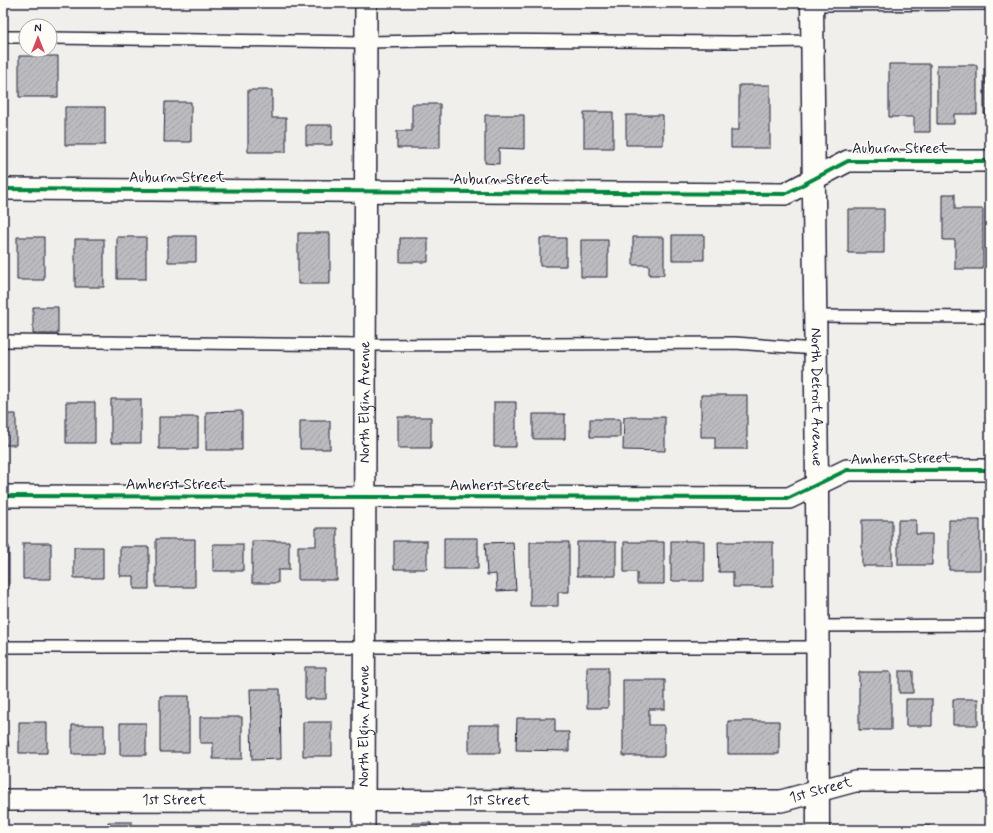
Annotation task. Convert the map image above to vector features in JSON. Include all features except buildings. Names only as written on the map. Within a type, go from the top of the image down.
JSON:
[{"type":"street","name":"North Elgin Avenue","points":[[364,830],[366,3]]},
{"type":"street","name":"North Detroit Avenue","points":[[812,4],[817,484],[818,830]]},
{"type":"street","name":"Auburn Street","points":[[3,189],[785,194],[848,161],[990,161]]},
{"type":"street","name":"Amherst Street","points":[[3,496],[789,498],[847,470],[990,470]]},
{"type":"street","name":"1st Street","points":[[3,800],[781,802],[855,781],[990,781]]},
{"type":"lane","points":[[812,4],[990,4]]},
{"type":"lane","points":[[3,37],[18,37]]},
{"type":"lane","points":[[58,38],[366,42],[482,40],[734,42],[812,41]]},
{"type":"lane","points":[[815,316],[990,318]]},
{"type":"lane","points":[[3,342],[365,345],[734,343],[815,349]]},
{"type":"lane","points":[[3,647],[364,647],[817,636],[990,625]]},
{"type":"cycle path","points":[[3,189],[785,194],[848,161],[990,161]]},
{"type":"cycle path","points":[[3,496],[789,498],[847,470],[990,470]]}]
